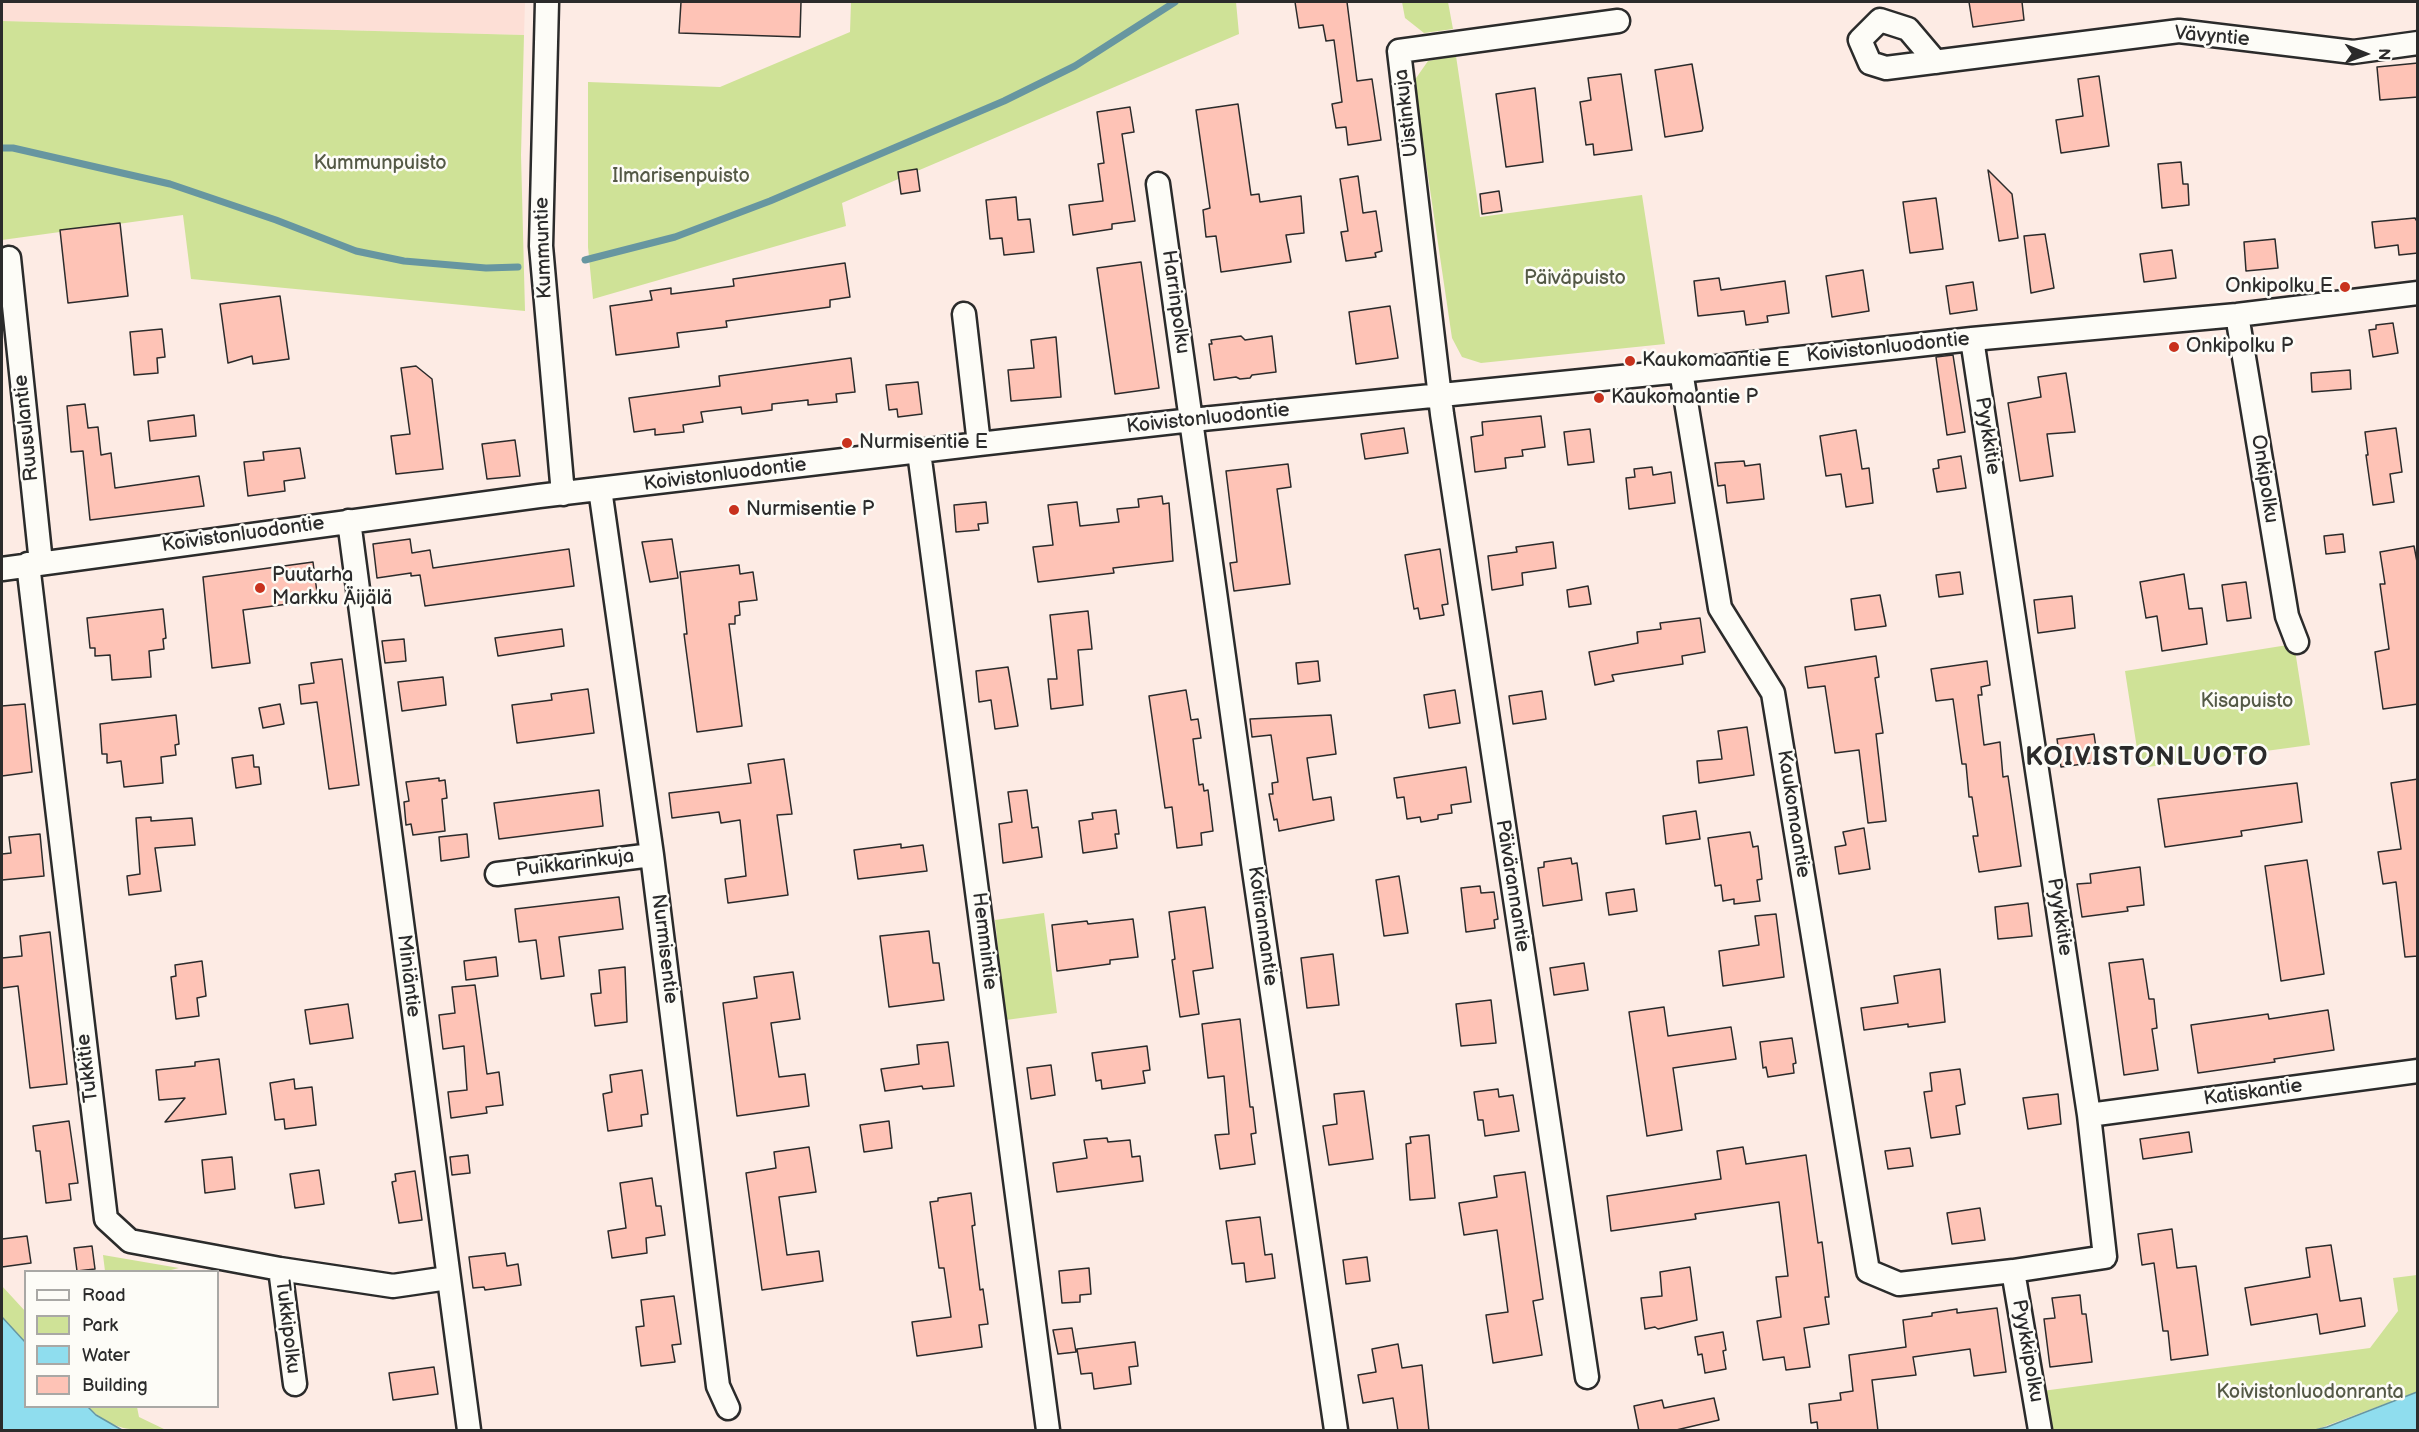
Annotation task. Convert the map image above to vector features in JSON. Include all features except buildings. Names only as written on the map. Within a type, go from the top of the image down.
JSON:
[{"type":"street","name":"Kummuntie","points":[[547,2],[541,246],[563,494]]},
{"type":"street","name":"Uistinkuja","points":[[1439,394],[1399,51],[1618,21]]},
{"type":"street","name":"Vävyntie","points":[[1936,62],[2179,31],[2353,52],[2418,43]]},
{"type":"street","name":"Harrinpolku","points":[[1158,184],[1192,420]]},
{"type":"street","name":"Ruusulantie","points":[[9,258],[35,563]]},
{"type":"street","name":"Koivistonluodontie","points":[[2,569],[349,521],[979,444],[1972,339],[2237,315],[2418,293]]},
{"type":"street","points":[[964,314],[979,444]]},
{"type":"street","name":"Onkipolku","points":[[2237,315],[2287,616],[2297,642]]},
{"type":"street","name":"Pyykkitie","points":[[1868,1271],[1899,1284],[2013,1271],[2105,1257],[2089,1115],[1972,339]]},
{"type":"street","name":"Kaukomaantie","points":[[1681,371],[1720,608],[1773,693],[1868,1271]]},
{"type":"street","name":"Päivärannantie","points":[[1439,394],[1587,1377]]},
{"type":"street","name":"Kotirannantie","points":[[1192,420],[1253,864],[1336,1431]]},
{"type":"street","name":"Hemmintie","points":[[919,452],[1048,1431]]},
{"type":"street","name":"Nurmisentie","points":[[600,489],[652,855],[718,1386],[728,1408]]},
{"type":"street","name":"Miniäntie","points":[[349,521],[469,1431]]},
{"type":"street","name":"Tukkitie","points":[[35,563],[106,1219],[130,1240],[280,1269],[393,1286],[448,1278]]},
{"type":"street","name":"Puikkarinkuja","points":[[497,874],[652,855]]},
{"type":"street","name":"Katiskantie","points":[[2089,1115],[2418,1071]]},
{"type":"street","name":"Tukkipolku","points":[[280,1269],[294,1384]]},
{"type":"street","name":"Pyykkipolku","points":[[2013,1271],[2040,1431]]},
{"type":"shaded area","points":[[2,2],[525,2],[524,35],[2,21]]},
{"type":"green space","name":"Ilmarisenpuisto","points":[[851,2],[1236,2],[1239,34],[842,203],[846,226],[593,299],[588,247],[588,82],[720,87],[850,32]]},
{"type":"green space","points":[[1402,2],[1448,2],[1453,29],[1424,33],[1405,18]]},
{"type":"green space","name":"Kummunpuisto","points":[[2,21],[524,35],[521,155],[525,311],[191,279],[183,215],[2,240]]},
{"type":"green space","name":"Päiväpuisto","points":[[1456,56],[1480,217],[1642,195],[1665,344],[1481,363],[1462,357],[1452,338],[1414,81],[1428,61]]},
{"type":"green space","name":"Kisapuisto","points":[[2294,644],[2310,745],[2140,768],[2125,671]]},
{"type":"green space","points":[[1044,913],[1057,1013],[1006,1020],[995,920]]},
{"type":"green space","points":[[103,1255],[179,1268],[171,1270],[105,1270]]},
{"type":"green space","name":"Koivistonluodonranta","points":[[2417,1275],[2417,1392],[2315,1430],[2049,1430],[2042,1391],[2370,1348],[2398,1311],[2393,1278]]},
{"type":"green space","points":[[2,1286],[24,1310],[24,1341],[2,1317]]},
{"type":"green space","points":[[89,1408],[137,1408],[139,1417],[166,1430],[124,1428]]},
{"type":"water","points":[[2,1317],[24,1341],[24,1408],[89,1408],[96,1415],[122,1430],[2,1430]]},
{"type":"water","points":[[2417,1392],[2417,1430],[2315,1430],[2327,1427]]},
{"type":"waterway","points":[[585,260],[675,237],[770,201],[1004,101],[1075,66],[1175,2]]},
{"type":"waterway","points":[[2,148],[13,148],[170,184],[276,220],[356,251],[404,261],[486,268],[518,267]]},
{"type":"place","name":"Onkipolku E","points":[[2345,287]]},
{"type":"place","name":"Onkipolku P","points":[[2174,347]]},
{"type":"place","name":"Kaukomaantie E","points":[[1630,361]]},
{"type":"place","name":"Kaukomaantie P","points":[[1599,398]]},
{"type":"place","name":"Nurmisentie E","points":[[847,443]]},
{"type":"place","name":"Nurmisentie P","points":[[734,510]]},
{"type":"place","name":"Puutarha Markku Äijälä","points":[[260,588]]},
{"type":"district","name":"KOIVISTONLUOTO","points":[[2147,758]]}]
